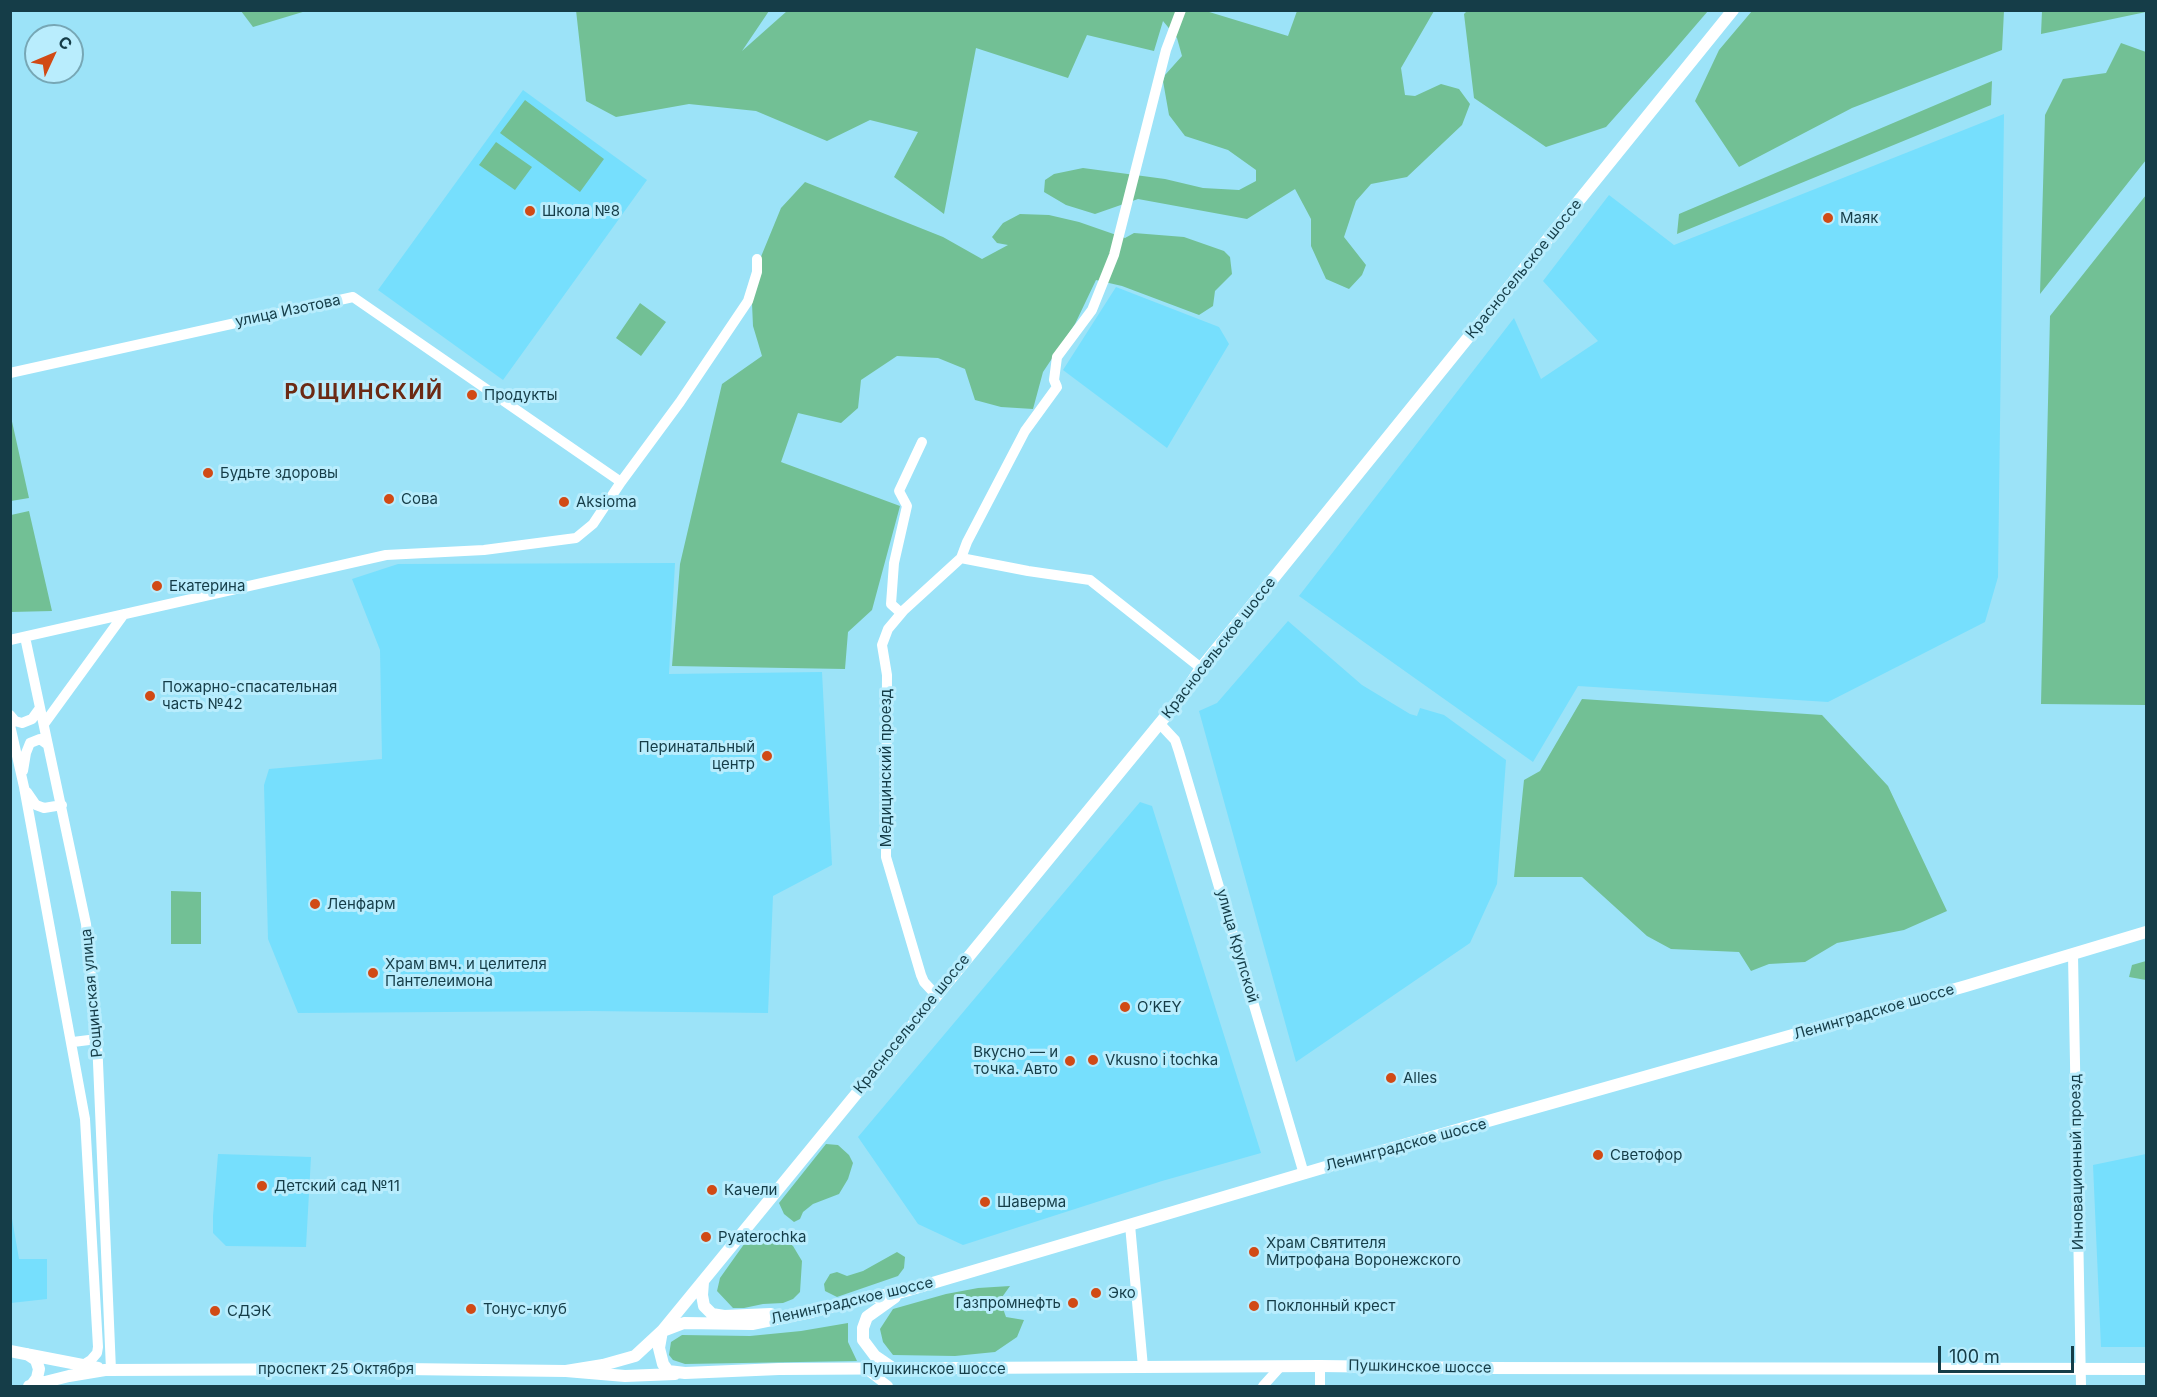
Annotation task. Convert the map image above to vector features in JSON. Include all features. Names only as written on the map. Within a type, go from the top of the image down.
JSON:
[{"type":"main road","name":"Красносельское шоссе","points":[[662,1331],[1160,724],[1201,668],[1733,10]]},
{"type":"main road","name":"Ленинградское шоссе","points":[[662,1331],[684,1323],[752,1324],[902,1292],[1304,1174],[2073,955],[2146,932]]},
{"type":"main road","points":[[703,1282],[704,1306],[712,1314],[724,1316],[811,1312]]},
{"type":"main road","points":[[894,1369],[875,1356],[864,1340],[863,1328],[867,1317],[902,1292]]},
{"type":"main road","points":[[662,1331],[659,1348],[664,1367],[668,1371],[689,1373]]},
{"type":"main road","name":"проспект 25 Октября","points":[[566,1371],[603,1365],[635,1356],[662,1331]]},
{"type":"main road","name":"проспект 25 Октября","points":[[10,1351],[108,1370],[403,1369],[566,1371],[625,1376],[689,1373]]},
{"type":"main road","points":[[26,1353],[44,1361],[53,1383]]},
{"type":"main road","points":[[26,1353],[36,1360],[39,1369],[38,1378],[30,1386]]},
{"type":"main road","name":"Пушкинское шоссе","points":[[689,1373],[779,1369],[1281,1366],[2146,1370]]},
{"type":"main road","name":"проспект 25 Октября","points":[[30,1386],[108,1370]]},
{"type":"street","points":[[1181,10],[1166,51],[1114,255],[1092,310],[1057,357],[1054,380],[1057,387],[1025,431],[967,542],[961,558],[1090,580],[1201,668]]},
{"type":"street","points":[[10,640],[386,555],[484,549],[576,538],[593,524],[680,402],[748,301],[757,272],[757,259]]},
{"type":"street","name":"улица Изотова","points":[[10,372],[353,297],[621,482]]},
{"type":"street","points":[[901,613],[891,604],[894,563],[907,506],[899,491],[922,442]]},
{"type":"street","name":"Медицинский проезд","points":[[936,995],[921,975],[886,856],[887,675],[882,645],[888,629],[901,613],[961,558]]},
{"type":"street","points":[[44,724],[124,614]]},
{"type":"street","name":"Рощинская улица","points":[[25,637],[86,924],[97,1039],[108,1370]]},
{"type":"street","points":[[10,715],[15,721],[27,722],[36,715],[40,708]]},
{"type":"street","name":"улица Крупской","points":[[1160,724],[1175,740],[1179,752],[1304,1174]]},
{"type":"street","name":"Рощинская улица","points":[[10,725],[23,782],[86,1119],[98,1347],[97,1353],[83,1365]]},
{"type":"street","points":[[48,745],[40,739],[30,743],[25,758],[23,782],[36,805],[44,808],[62,805]]},
{"type":"street","name":"Инновационный проезд","points":[[2073,955],[2081,1386]]},
{"type":"street","points":[[73,1042],[97,1039]]},
{"type":"street","points":[[1130,1225],[1143,1367]]},
{"type":"street","points":[[1263,1386],[1281,1366]]},
{"type":"street","points":[[1320,1366],[1320,1386]]},
{"type":"street","points":[[866,1369],[888,1386]]},
{"type":"shaded area","name":"Школа №8","points":[[523,90],[647,180],[503,380],[378,290]]},
{"type":"shaded area","points":[[2004,114],[1998,577],[1985,622],[1828,702],[1578,686],[1533,762],[1299,596],[1514,318],[1541,379],[1598,341],[1543,281],[1609,195],[1674,245]]},
{"type":"shaded area","points":[[1116,287],[1219,327],[1229,344],[1167,448],[1063,370]]},
{"type":"shaded area","points":[[675,563],[669,674],[822,672],[832,865],[773,896],[768,1013],[589,1011],[298,1013],[268,939],[264,785],[269,769],[382,759],[380,650],[352,579],[398,564]]},
{"type":"shaded area","points":[[1288,621],[1362,685],[1410,714],[1417,716],[1420,708],[1444,715],[1506,760],[1497,884],[1470,943],[1296,1062],[1199,711],[1217,703]]},
{"type":"shaded area","points":[[1140,802],[1152,806],[1261,1153],[1162,1181],[963,1245],[918,1224],[858,1137]]},
{"type":"shaded area","name":"Детский сад №11","points":[[218,1154],[311,1157],[306,1247],[226,1246],[213,1233]]},
{"type":"shaded area","points":[[2146,1154],[2146,1347],[2101,1347],[2093,1165]]},
{"type":"shaded area","points":[[11,1213],[19,1259],[47,1259],[47,1299],[11,1303]]},
{"type":"green space","points":[[576,10],[769,11],[742,51],[787,11],[1206,11],[1288,36],[1297,11],[1434,11],[1401,68],[1405,95],[1415,96],[1441,84],[1459,89],[1470,104],[1462,125],[1407,177],[1371,184],[1356,201],[1344,237],[1366,265],[1362,275],[1349,289],[1326,279],[1311,246],[1311,219],[1295,189],[1247,219],[1138,199],[1095,214],[1066,205],[1044,192],[1045,180],[1054,174],[1083,168],[1165,179],[1203,188],[1239,190],[1256,181],[1256,170],[1228,150],[1185,136],[1169,115],[1163,81],[1165,75],[1182,56],[1177,38],[1163,21],[1154,51],[1087,35],[1068,78],[976,48],[944,214],[894,177],[918,132],[870,120],[827,141],[756,111],[689,104],[616,117],[586,101]]},
{"type":"green space","points":[[1468,10],[1708,11],[1606,127],[1546,147],[1474,98],[1464,14]]},
{"type":"green space","points":[[2146,10],[2146,12],[2041,34],[2042,11]]},
{"type":"green space","points":[[241,11],[306,11],[253,27]]},
{"type":"green space","points":[[1752,11],[2004,11],[2002,50],[1852,108],[1739,167],[1695,101],[1719,50]]},
{"type":"green space","points":[[2121,43],[2146,52],[2146,160],[2040,294],[2045,115],[2063,79],[2106,73]]},
{"type":"green space","points":[[1992,81],[1991,105],[1677,234],[1679,214]]},
{"type":"green space","points":[[525,100],[604,159],[580,192],[500,133]]},
{"type":"green space","points":[[496,142],[532,167],[515,190],[479,165]]},
{"type":"green space","points":[[805,182],[943,237],[982,259],[1008,245],[997,243],[992,237],[1003,223],[1020,214],[1049,215],[1079,222],[1125,238],[1134,233],[1184,237],[1224,251],[1230,257],[1232,274],[1215,291],[1213,306],[1199,315],[1122,286],[1096,280],[1075,324],[1043,372],[1033,409],[1001,407],[975,400],[965,369],[938,358],[897,356],[861,380],[858,408],[841,423],[798,413],[781,462],[900,506],[872,610],[848,632],[845,669],[672,666],[680,564],[722,384],[762,356],[753,326],[751,281],[781,208]]},
{"type":"green space","points":[[2146,195],[2146,705],[2041,704],[2050,316]]},
{"type":"green space","points":[[640,303],[666,322],[641,356],[616,338]]},
{"type":"green space","points":[[11,417],[29,498],[10,501]]},
{"type":"green space","points":[[29,511],[52,611],[11,612],[11,515]]},
{"type":"green space","points":[[1582,699],[1822,715],[1888,786],[1947,911],[1904,930],[1837,943],[1805,962],[1769,964],[1751,971],[1739,952],[1671,949],[1647,936],[1582,877],[1514,877],[1524,780],[1540,771]]},
{"type":"green space","points":[[171,891],[201,892],[201,944],[171,944]]},
{"type":"green space","points":[[2146,961],[2146,980],[2129,977],[2132,965]]},
{"type":"green space","points":[[826,1144],[838,1145],[849,1155],[853,1163],[848,1179],[839,1194],[813,1204],[803,1212],[800,1219],[794,1222],[784,1214],[779,1203]]},
{"type":"green space","points":[[758,1230],[777,1234],[793,1246],[802,1261],[800,1292],[793,1299],[783,1303],[733,1308],[717,1291],[720,1278],[747,1240]]},
{"type":"green space","points":[[897,1252],[905,1257],[904,1268],[898,1276],[837,1297],[825,1291],[824,1284],[830,1274],[837,1272],[847,1276],[863,1271]]},
{"type":"green space","points":[[1010,1286],[1000,1300],[1006,1317],[1024,1320],[1017,1337],[995,1352],[955,1356],[893,1355],[883,1342],[880,1329],[893,1309],[946,1294],[978,1288]]},
{"type":"green space","points":[[848,1323],[848,1342],[857,1361],[685,1364],[673,1360],[669,1355],[671,1342],[682,1335],[750,1336]]},
{"type":"place","name":"Школа №8","points":[[530,211]]},
{"type":"place","name":"Маяк","points":[[1828,218]]},
{"type":"place","name":"Продукты","points":[[472,395]]},
{"type":"place","name":"Будьте здоровы","points":[[208,473]]},
{"type":"place","name":"Сова","points":[[389,499]]},
{"type":"place","name":"Aksioma","points":[[564,502]]},
{"type":"place","name":"Екатерина","points":[[157,586]]},
{"type":"place","name":"Пожарно-спасательная часть №42","points":[[150,696]]},
{"type":"place","name":"Перинатальный центр","points":[[767,756]]},
{"type":"place","name":"Ленфарм","points":[[315,904]]},
{"type":"place","name":"Храм вмч. и целителя Пантелеимона","points":[[373,973]]},
{"type":"place","name":"O’KEY","points":[[1125,1007]]},
{"type":"place","name":"Vkusno i tochka","points":[[1093,1060]]},
{"type":"place","name":"Вкусно — и точка. Авто","points":[[1070,1061]]},
{"type":"place","name":"Alles","points":[[1391,1078]]},
{"type":"place","name":"Светофор","points":[[1598,1155]]},
{"type":"place","name":"Детский сад №11","points":[[262,1186]]},
{"type":"place","name":"Качели","points":[[712,1190]]},
{"type":"place","name":"Шаверма","points":[[985,1202]]},
{"type":"place","name":"Pyaterochka","points":[[706,1237]]},
{"type":"place","name":"Храм Святителя Митрофана Воронежского","points":[[1254,1252]]},
{"type":"place","name":"Эко","points":[[1096,1293]]},
{"type":"place","name":"Газпромнефть","points":[[1073,1303]]},
{"type":"place","name":"Поклонный крест","points":[[1254,1306]]},
{"type":"place","name":"Тонус-клуб","points":[[471,1309]]},
{"type":"place","name":"СДЭК","points":[[215,1311]]},
{"type":"district","name":"РОЩИНСКИЙ","points":[[364,393]]}]
